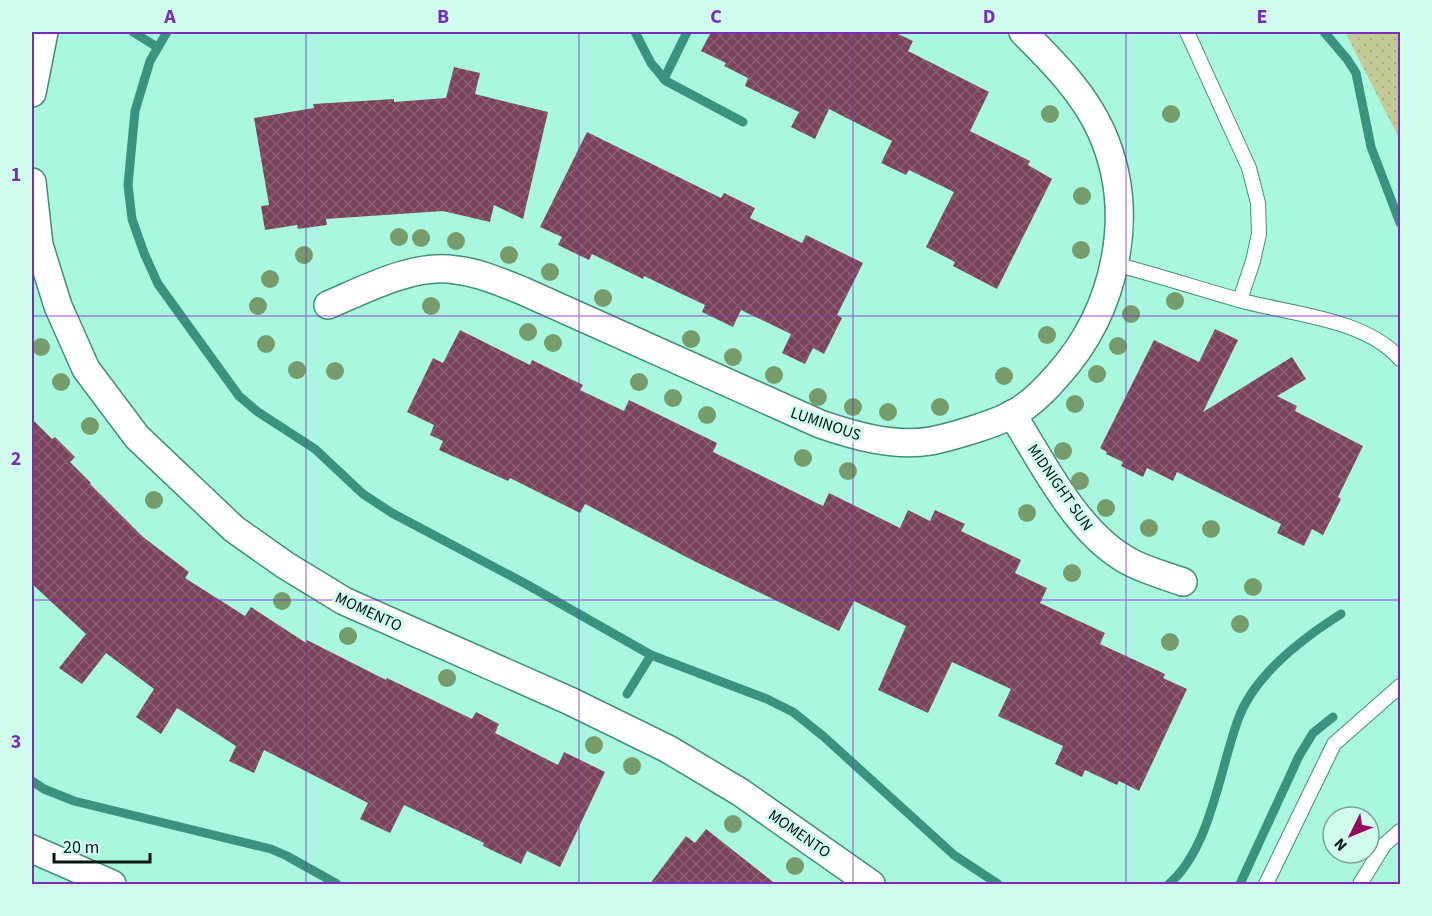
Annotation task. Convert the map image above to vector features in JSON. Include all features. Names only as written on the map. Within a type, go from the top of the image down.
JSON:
[{"type":"street","points":[[32,93],[44,32]]},
{"type":"street","name":"LUMINOUS","points":[[328,305],[390,279],[420,271],[455,269],[492,278],[820,424],[861,437],[897,442],[930,441],[1012,414],[1034,399],[1071,361],[1087,337],[1102,308],[1115,264],[1120,218],[1113,168],[1101,130],[1074,88],[1023,32]]},
{"type":"street","name":"MOMENTO","points":[[32,182],[39,245],[58,306],[86,369],[137,437],[234,529],[285,565],[344,601],[570,701],[668,749],[740,792],[871,885]]},
{"type":"street","name":"MIDNIGHT SUN","points":[[1012,414],[1068,502],[1093,534],[1131,563],[1184,582]]},
{"type":"street","points":[[32,849],[111,885]]},
{"type":"lane","points":[[1187,32],[1249,168],[1258,203],[1258,234],[1253,261],[1240,300]]},
{"type":"lane","points":[[1115,264],[1240,300],[1352,327],[1376,338],[1401,359]]},
{"type":"lane","points":[[1266,885],[1334,744],[1401,686]]},
{"type":"lane","points":[[1360,885],[1384,845],[1401,831]]},
{"type":"green space","points":[[1345,32],[1400,32],[1400,140]]},
{"type":"building","points":[[711,32],[894,32],[913,41],[908,51],[989,92],[970,131],[1030,161],[1028,165],[1052,179],[997,289],[953,266],[955,262],[926,247],[954,192],[909,170],[906,175],[881,163],[892,141],[829,109],[815,139],[791,127],[799,112],[745,86],[748,78],[724,66],[726,63],[701,51]]},
{"type":"building","points":[[454,67],[480,73],[475,94],[548,112],[523,219],[494,205],[490,222],[443,211],[326,219],[327,225],[298,229],[297,225],[265,230],[261,206],[269,205],[254,118],[314,108],[313,104],[446,98]]},
{"type":"building","points":[[587,132],[721,198],[724,193],[755,208],[750,218],[802,243],[806,235],[863,263],[837,315],[842,318],[824,354],[813,348],[805,364],[782,353],[791,334],[741,310],[733,327],[702,312],[705,305],[644,276],[643,279],[592,254],[589,260],[558,245],[562,237],[540,227]]},
{"type":"building","points":[[1215,329],[1238,340],[1203,412],[1292,357],[1306,379],[1277,396],[1297,406],[1295,411],[1363,446],[1338,497],[1341,499],[1323,535],[1312,529],[1304,546],[1277,533],[1281,524],[1177,472],[1173,481],[1147,468],[1143,477],[1121,466],[1123,462],[1106,454],[1107,452],[1100,448],[1154,340],[1199,362]]},
{"type":"building","points":[[460,330],[530,365],[532,360],[583,385],[580,390],[624,411],[629,400],[717,443],[713,452],[823,506],[829,493],[900,528],[908,510],[930,521],[935,510],[965,524],[961,531],[1021,560],[1015,573],[1047,588],[1040,603],[1105,633],[1100,644],[1165,674],[1163,678],[1187,689],[1139,791],[1119,781],[1117,785],[1085,770],[1082,777],[1055,764],[1063,746],[998,716],[1011,689],[952,662],[928,713],[878,690],[906,626],[854,601],[839,631],[694,561],[585,504],[580,513],[510,478],[508,481],[439,450],[443,441],[430,435],[434,425],[407,412],[433,358],[443,363]]},
{"type":"building","points":[[32,419],[75,457],[70,462],[143,537],[189,572],[185,578],[245,616],[251,607],[306,643],[307,640],[386,680],[387,678],[472,719],[476,712],[499,724],[495,733],[558,765],[564,752],[605,772],[560,867],[527,851],[521,864],[483,846],[484,843],[404,805],[390,833],[360,819],[368,803],[264,750],[254,773],[229,761],[236,746],[177,708],[161,734],[136,717],[154,689],[106,653],[82,684],[59,668],[86,634],[32,584]]},
{"type":"building","points":[[706,829],[777,885],[649,885],[686,836],[695,843]]},
{"type":"waterway","points":[[133,32],[157,47]]},
{"type":"waterway","points":[[167,32],[150,61],[135,111],[128,185],[132,219],[158,284],[239,396],[258,412],[315,449],[363,494],[392,513],[526,584],[651,655],[767,699],[793,712],[823,736],[954,855],[998,884]]},
{"type":"waterway","points":[[635,32],[651,63],[666,81],[743,122]]},
{"type":"waterway","points":[[664,79],[687,32]]},
{"type":"waterway","points":[[1324,32],[1356,73],[1371,147],[1400,223]]},
{"type":"waterway","points":[[1169,884],[1183,869],[1205,829],[1232,737],[1247,701],[1269,671],[1282,658],[1311,634],[1341,614]]},
{"type":"waterway","points":[[627,694],[651,655]]},
{"type":"waterway","points":[[1240,884],[1299,756],[1313,733],[1333,717]]},
{"type":"waterway","points":[[32,781],[44,789],[74,801],[271,849],[337,884]]}]
